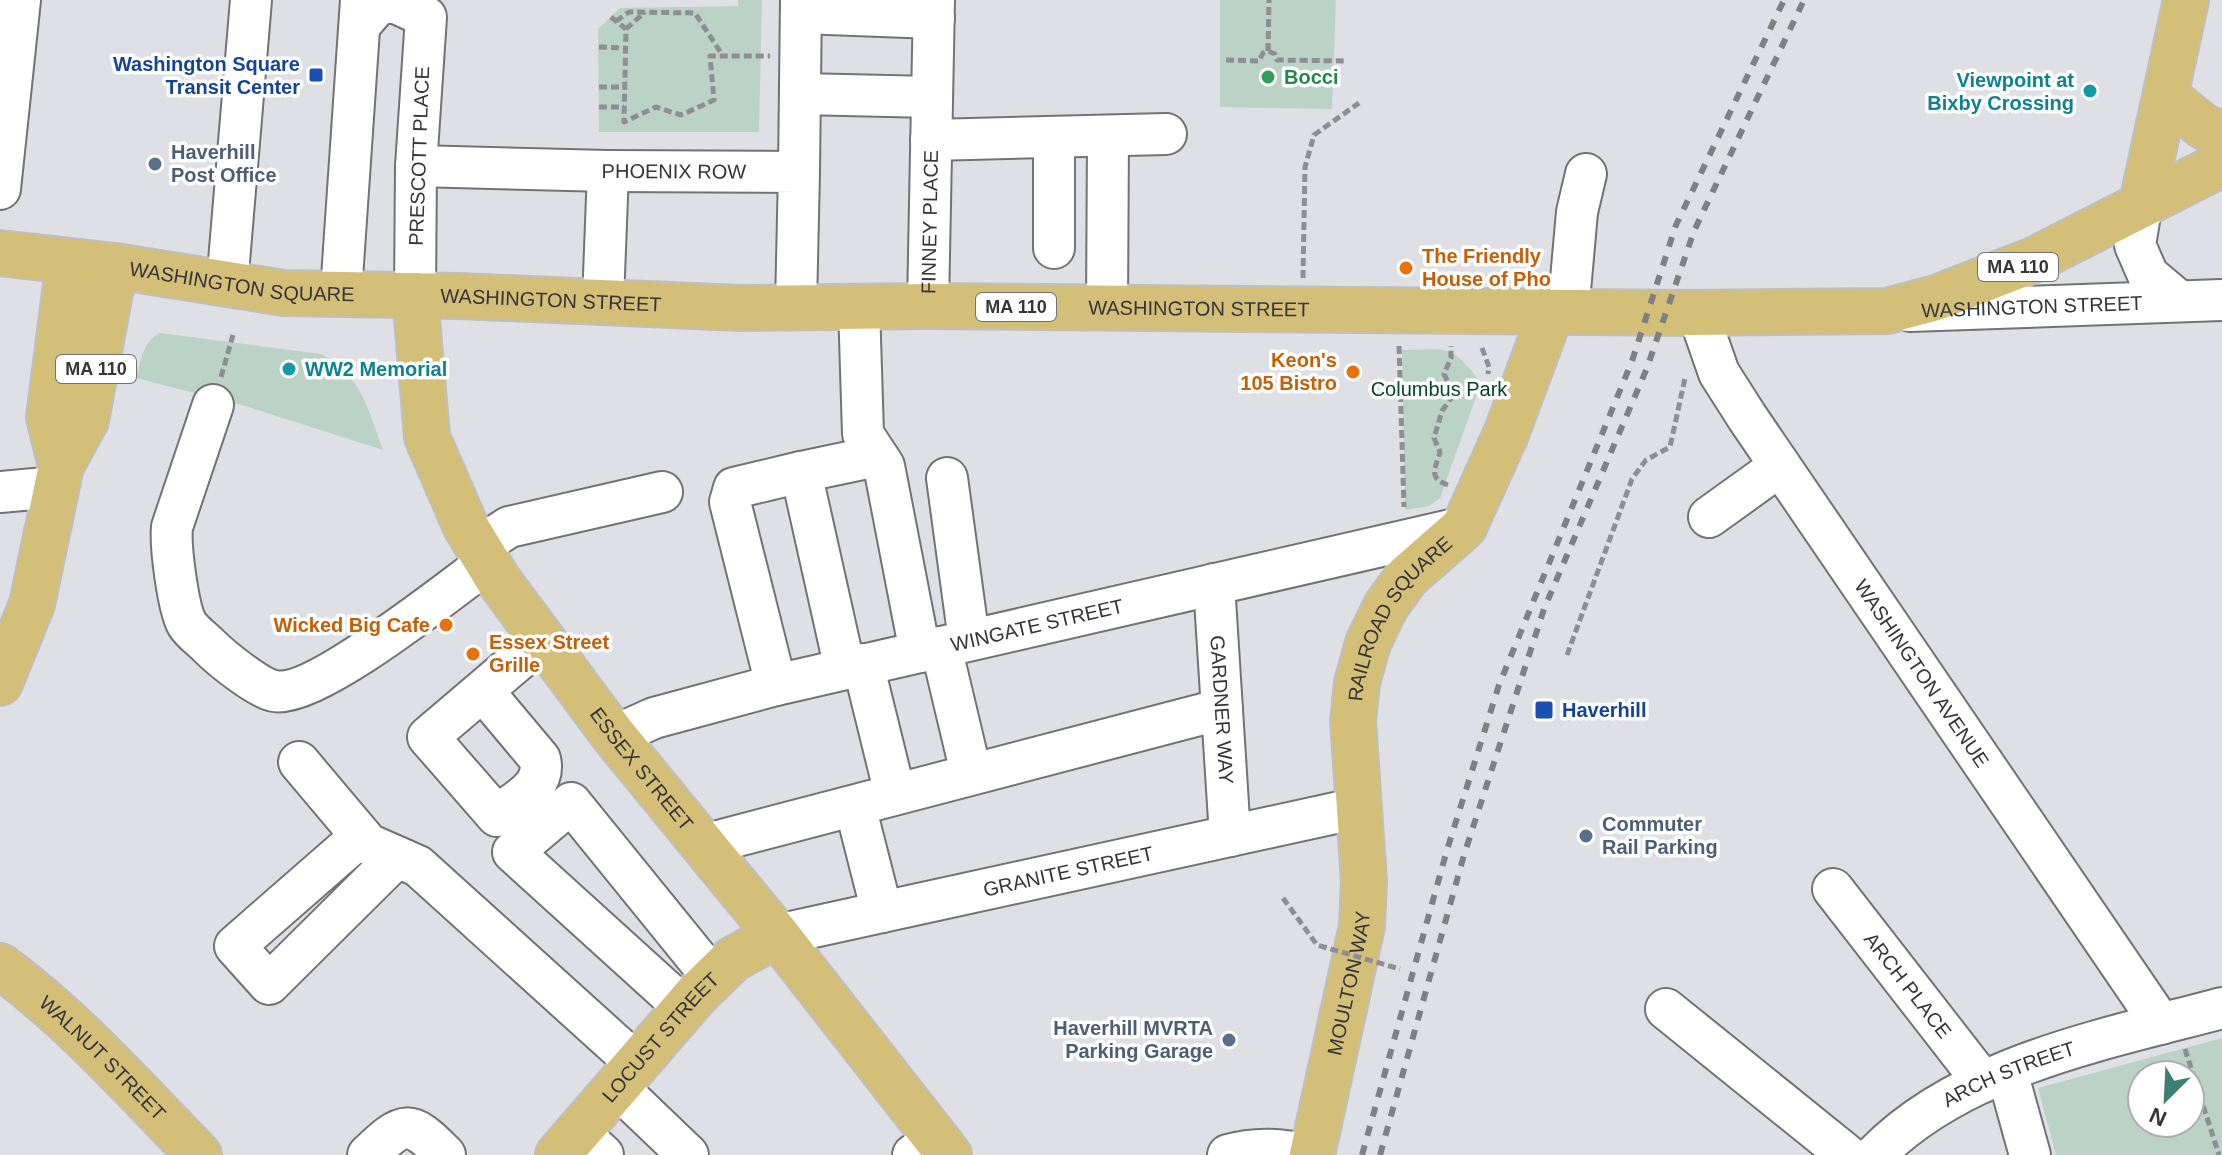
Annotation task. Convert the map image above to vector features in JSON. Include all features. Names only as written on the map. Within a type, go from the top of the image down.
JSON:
[{"type":"main road","points":[[2142,203],[2186,0]]},
{"type":"main road","points":[[2167,93],[2204,127],[2222,134]]},
{"type":"main road","name":"MA 110","points":[[2142,203],[2222,164]]},
{"type":"main road","name":"WASHINGTON STREET","points":[[415,295],[740,308],[928,306],[1560,313],[1887,311],[1983,282],[2036,259],[2142,203]]},
{"type":"main road","name":"WASHINGTON SQUARE","points":[[0,253],[115,266],[284,293],[415,295]]},
{"type":"main road","name":"MA 110","points":[[58,476],[49,417],[69,261]]},
{"type":"main road","name":"MA 110","points":[[0,683],[32,604],[58,476],[86,420],[115,266]]},
{"type":"main road","name":"ESSEX STREET","points":[[415,295],[427,437],[466,527],[542,640],[614,736],[777,935],[933,1149]]},
{"type":"main road","name":"RAILROAD SQUARE","points":[[1358,808],[1353,721],[1357,683],[1368,643],[1386,606],[1456,512],[1506,434],[1560,313]]},
{"type":"main road","name":"MOULTON WAY","points":[[1311,1155],[1362,926],[1364,881],[1358,808]]},
{"type":"main road","name":"LOCUST STREET","points":[[579,1147],[627,1076],[699,993],[733,959],[777,935]]},
{"type":"main road","name":"WALNUT STREET","points":[[0,966],[26,985],[95,1049],[199,1155]]},
{"type":"street","points":[[0,189],[6,81],[20,0]]},
{"type":"street","points":[[227,285],[251,0]]},
{"type":"street","name":"PRESCOTT PLACE","points":[[360,12],[379,3],[396,3],[426,17],[416,166],[415,295]]},
{"type":"street","points":[[796,306],[801,7],[934,9]]},
{"type":"street","name":"FINNEY PLACE","points":[[928,306],[934,9]]},
{"type":"street","points":[[341,293],[360,12]]},
{"type":"street","points":[[800,75],[932,97]]},
{"type":"street","points":[[931,140],[1166,134]]},
{"type":"street","points":[[1107,308],[1108,137]]},
{"type":"street","points":[[1054,138],[1054,248]]},
{"type":"street","name":"PHOENIX ROW","points":[[416,166],[799,172]]},
{"type":"street","points":[[603,301],[608,171]]},
{"type":"street","points":[[1560,313],[1586,174]]},
{"type":"street","name":"WASHINGTON STREET","points":[[2142,203],[2135,245],[2148,275],[2179,301]]},
{"type":"street","name":"WASHINGTON STREET","points":[[1887,311],[2222,300]]},
{"type":"street","points":[[859,306],[863,434],[884,466],[944,646],[971,773]]},
{"type":"street","name":"WASHINGTON AVENUE","points":[[1698,313],[1719,373],[2161,1024]]},
{"type":"street","points":[[213,405],[172,527],[170,542],[174,568],[187,623],[215,652],[273,691],[290,691],[355,660],[483,554],[509,527],[662,492]]},
{"type":"street","points":[[776,685],[730,502],[734,488],[877,456]]},
{"type":"street","points":[[1709,517],[1780,466]]},
{"type":"street","points":[[801,472],[854,667],[895,794]]},
{"type":"street","points":[[0,492],[58,476]]},
{"type":"street","points":[[944,646],[947,478]]},
{"type":"street","name":"WINGATE STREET","points":[[614,736],[654,718],[776,685],[1214,584],[1456,512]]},
{"type":"street","name":"GARDNER WAY","points":[[1214,584],[1230,836]]},
{"type":"street","points":[[483,691],[542,640]]},
{"type":"street","points":[[703,845],[1222,709]]},
{"type":"street","points":[[299,762],[368,844],[418,866],[627,1076],[688,1155]]},
{"type":"street","points":[[571,803],[699,993],[513,852],[571,803]]},
{"type":"street","points":[[855,806],[882,912]]},
{"type":"street","name":"GRANITE STREET","points":[[777,935],[1358,808]]},
{"type":"street","points":[[361,836],[235,946],[269,984],[397,857]]},
{"type":"street","name":"ARCH PLACE","points":[[1833,889],[1995,1077]]},
{"type":"street","name":"ARCH STREET","points":[[1875,1155],[1896,1133],[1919,1117],[1953,1095],[1995,1077],[2121,1034],[2222,1008]]},
{"type":"street","points":[[1666,1009],[1847,1155]]},
{"type":"street","points":[[1995,1077],[2030,1155]]},
{"type":"street","points":[[368,1155],[395,1130],[410,1127],[427,1137],[445,1155]]},
{"type":"street","points":[[1228,1155],[1280,1148],[1311,1155]]},
{"type":"path","points":[[1268,51],[1269,0]]},
{"type":"path","points":[[626,29],[613,19],[629,12],[695,13],[723,56]]},
{"type":"path","points":[[645,12],[626,29],[624,122],[656,107],[681,115],[714,100],[710,56],[723,56],[800,75]]},
{"type":"path","points":[[599,47],[625,48]]},
{"type":"path","points":[[1226,60],[1259,61],[1268,51],[1275,54],[1277,60],[1346,61]]},
{"type":"path","points":[[599,87],[625,87]]},
{"type":"path","points":[[1303,287],[1305,167],[1314,135],[1359,103]]},
{"type":"path","points":[[599,107],[624,107]]},
{"type":"path","points":[[213,405],[233,335]]},
{"type":"path","points":[[1399,346],[1404,516]]},
{"type":"path","points":[[1451,346],[1451,358],[1444,374],[1454,394],[1442,411],[1434,438],[1440,452],[1434,464],[1434,475],[1437,481],[1452,486],[1456,512]]},
{"type":"path","points":[[1482,348],[1489,367],[1487,379]]},
{"type":"path","points":[[1567,655],[1632,479],[1646,460],[1670,447],[1686,372]]},
{"type":"path","points":[[1283,898],[1317,945],[1400,969]]},
{"type":"path","points":[[2197,1044],[2185,1048],[2219,1155]]},
{"type":"green space","points":[[738,0],[762,0],[759,132],[599,132],[598,29],[620,8],[738,6]]},
{"type":"green space","points":[[1220,0],[1336,0],[1332,109],[1220,107]]},
{"type":"green space","points":[[160,333],[321,354],[355,383],[368,407],[383,450],[245,406],[136,378],[146,346]]},
{"type":"green space","name":"Columbus Park","points":[[1402,350],[1446,351],[1460,359],[1478,379],[1476,397],[1440,498],[1429,506],[1405,510]]},
{"type":"green space","points":[[2222,1038],[2222,1155],[2056,1155],[2038,1088],[2126,1064],[2126,1139],[2206,1139],[2206,1059],[2145,1059]]},
{"type":"railway","points":[[1362,1155],[1447,850],[1499,685],[1632,361],[1676,225],[1784,0]]},
{"type":"railway","points":[[1380,1155],[1464,855],[1544,609],[1647,368],[1694,231],[1804,0]]},
{"type":"place","name":"Washington Square Transit Center","points":[[316,75]]},
{"type":"place","name":"Bocci","points":[[1268,77]]},
{"type":"place","name":"Viewpoint at Bixby Crossing","points":[[2090,91]]},
{"type":"place","name":"Haverhill Post Office","points":[[155,164]]},
{"type":"place","name":"The Friendly House of Pho","points":[[1406,268]]},
{"type":"place","name":"WW2 Memorial","points":[[289,369]]},
{"type":"place","name":"Keon's 105 Bistro","points":[[1353,372]]},
{"type":"place","name":"Wicked Big Cafe","points":[[446,625]]},
{"type":"place","name":"Essex Street Grille","points":[[473,654]]},
{"type":"place","name":"Haverhill","points":[[1544,710]]},
{"type":"place","name":"Commuter Rail Parking","points":[[1586,836]]},
{"type":"place","name":"Haverhill MVRTA Parking Garage","points":[[1229,1040]]}]
